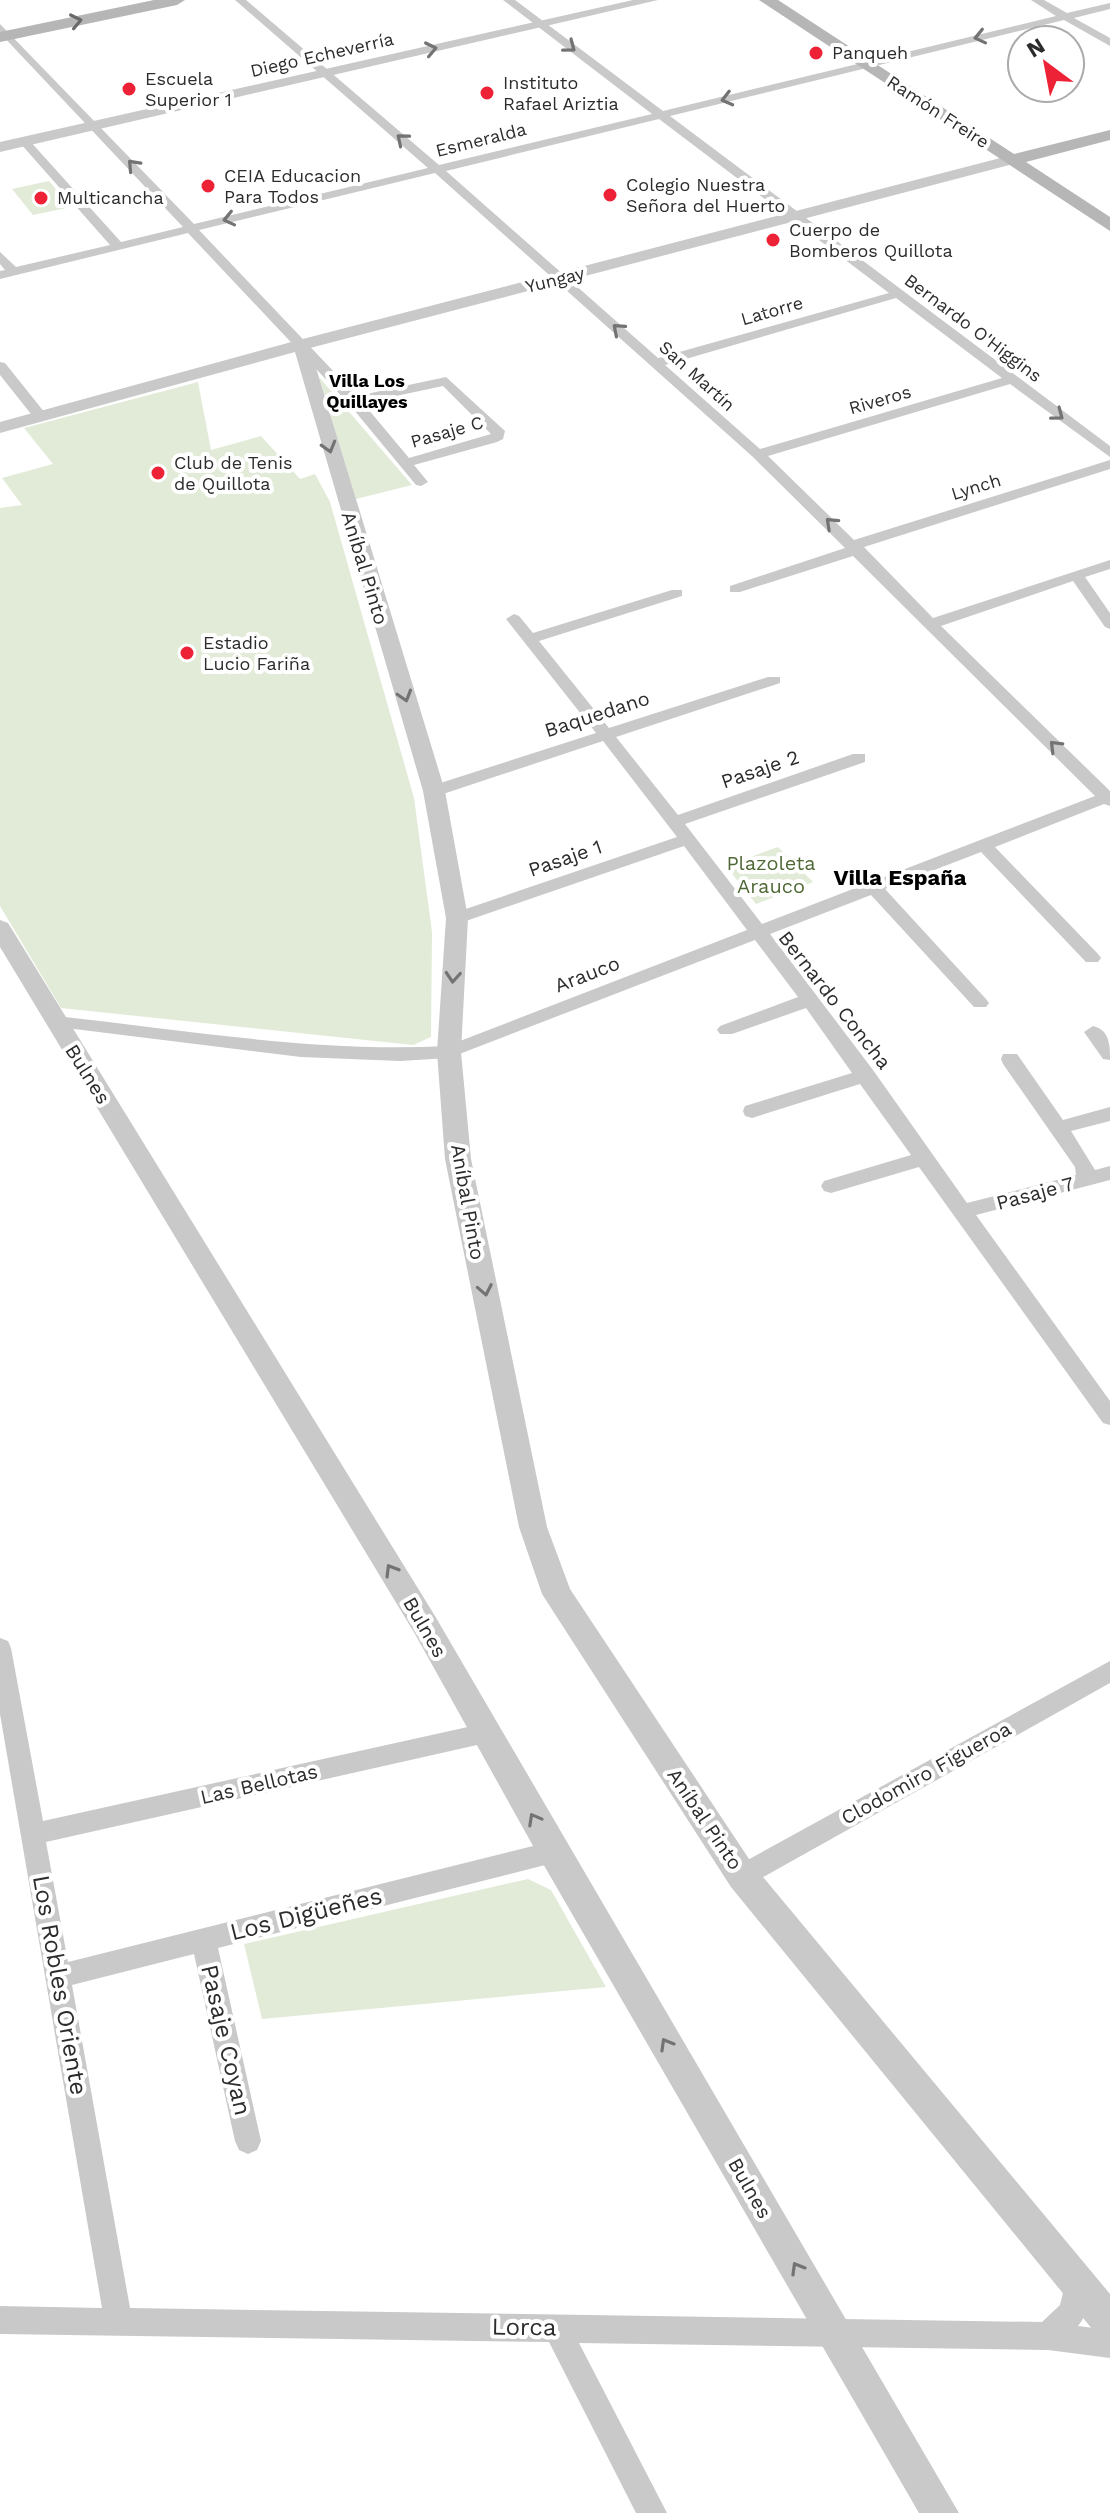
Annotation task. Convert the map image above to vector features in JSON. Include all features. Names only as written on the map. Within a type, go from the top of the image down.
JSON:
[{"type":"main road","points":[[3,33],[177,0]]},
{"type":"main road","name":"Ramón Freire","points":[[767,0],[1110,225]]},
{"type":"main road","name":"Yungay","points":[[1012,160],[1110,135]]},
{"type":"main road","points":[[1031,156],[1110,207]]},
{"type":"street","name":"San Martín","points":[[240,0],[437,169],[758,454],[934,623],[1109,798]]},
{"type":"street","name":"Bernardo O'Higgins","points":[[508,0],[1110,453]]},
{"type":"street","name":"Diego Echeverría","points":[[0,147],[651,0]]},
{"type":"street","points":[[1036,0],[1110,43]]},
{"type":"street","name":"Esmeralda","points":[[6,274],[1110,6]]},
{"type":"street","name":"Aníbal Pinto","points":[[3,33],[96,125],[301,345],[434,791],[457,918],[449,1052],[458,1159],[533,1527],[557,1594],[742,1876],[1110,2322]]},
{"type":"street","points":[[25,142],[118,246]]},
{"type":"street","name":"Yungay","points":[[0,428],[301,345],[1012,160]]},
{"type":"street","points":[[0,256],[6,274]]},
{"type":"street","name":"Latorre","points":[[656,363],[898,294]]},
{"type":"street","points":[[301,345],[354,401],[421,482]]},
{"type":"street","points":[[0,366],[40,416]]},
{"type":"street","name":"Riveros","points":[[758,454],[1011,380]]},
{"type":"street","name":"Pasaje C","points":[[354,401],[446,381],[498,431],[498,436],[406,463]]},
{"type":"street","name":"Lynch","points":[[735,589],[1110,464]]},
{"type":"street","points":[[934,623],[1110,564]]},
{"type":"street","points":[[1077,576],[1110,624]]},
{"type":"street","points":[[529,639],[677,593]]},
{"type":"street","name":"Bernardo Concha","points":[[514,619],[675,822],[755,932],[810,1000],[1110,1417]]},
{"type":"street","name":"Baquedano","points":[[434,791],[774,680]]},
{"type":"street","name":"Pasaje 2","points":[[675,822],[859,758]]},
{"type":"street","name":"Arauco","points":[[56,1022],[309,1051],[395,1057],[449,1052],[1109,798]]},
{"type":"street","name":"Pasaje 1","points":[[457,918],[687,839]]},
{"type":"street","points":[[984,845],[1092,958]]},
{"type":"street","points":[[873,887],[980,1003]]},
{"type":"street","name":"Bulnes","points":[[0,928],[417,1611],[553,1852],[940,2513]]},
{"type":"street","points":[[726,1030],[810,1000]]},
{"type":"street","points":[[1093,1032],[1110,1054]]},
{"type":"street","points":[[1010,1059],[1085,1166],[1086,1178]]},
{"type":"street","points":[[752,1111],[866,1075]]},
{"type":"street","points":[[1058,1128],[1110,1114]]},
{"type":"street","points":[[831,1186],[925,1158]]},
{"type":"street","name":"Pasaje 7","points":[[960,1212],[1110,1173]]},
{"type":"street","name":"Los Robles Oriente","points":[[0,1648],[119,2323]]},
{"type":"street","name":"Clodomiro Figueroa","points":[[742,1876],[1110,1671]]},
{"type":"street","name":"Las Bellotas","points":[[33,1834],[486,1733]]},
{"type":"street","name":"Los Digüeñes","points":[[59,1976],[553,1852]]},
{"type":"street","name":"Pasaje Coyan","points":[[203,1939],[248,2141]]},
{"type":"street","points":[[1048,2336],[1072,2312],[1078,2283]]},
{"type":"street","name":"Lorca","points":[[0,2320],[1048,2336],[1110,2344]]},
{"type":"street","points":[[556,2327],[652,2513]]},
{"type":"green space","name":"Multicancha","points":[[49,181],[71,207],[33,215],[12,189]]},
{"type":"green space","points":[[319,377],[412,485],[356,499]]},
{"type":"green space","name":"Estadio Lucio Fariña","points":[[198,382],[211,450],[261,436],[300,479],[315,474],[330,502],[414,798],[432,932],[431,1037],[413,1045],[61,1008],[0,906],[0,508],[22,505],[2,478],[53,464],[24,428]]},
{"type":"green space","name":"Plazoleta Arauco","points":[[778,847],[813,882],[756,904],[726,866]]},
{"type":"green space","points":[[528,1879],[551,1890],[606,1987],[262,2019],[244,1944]]},
{"type":"place","name":"Panqueh","points":[[816,53]]},
{"type":"place","name":"Escuela Superior 1","points":[[129,89]]},
{"type":"place","name":"Instituto Rafael Ariztia","points":[[487,93]]},
{"type":"place","name":"CEIA Educacion Para Todos","points":[[208,186]]},
{"type":"place","name":"Colegio Nuestra Señora del Huerto","points":[[610,195]]},
{"type":"place","name":"Multicancha","points":[[41,198]]},
{"type":"place","name":"Cuerpo de Bomberos Quillota","points":[[773,240]]},
{"type":"place","name":"Club de Tenis de Quillota","points":[[158,473]]},
{"type":"place","name":"Estadio Lucio Fariña","points":[[187,653]]},
{"type":"district","name":"Villa Los Quillayes","points":[[367,391]]},
{"type":"district","name":"Villa España","points":[[900,877]]}]
